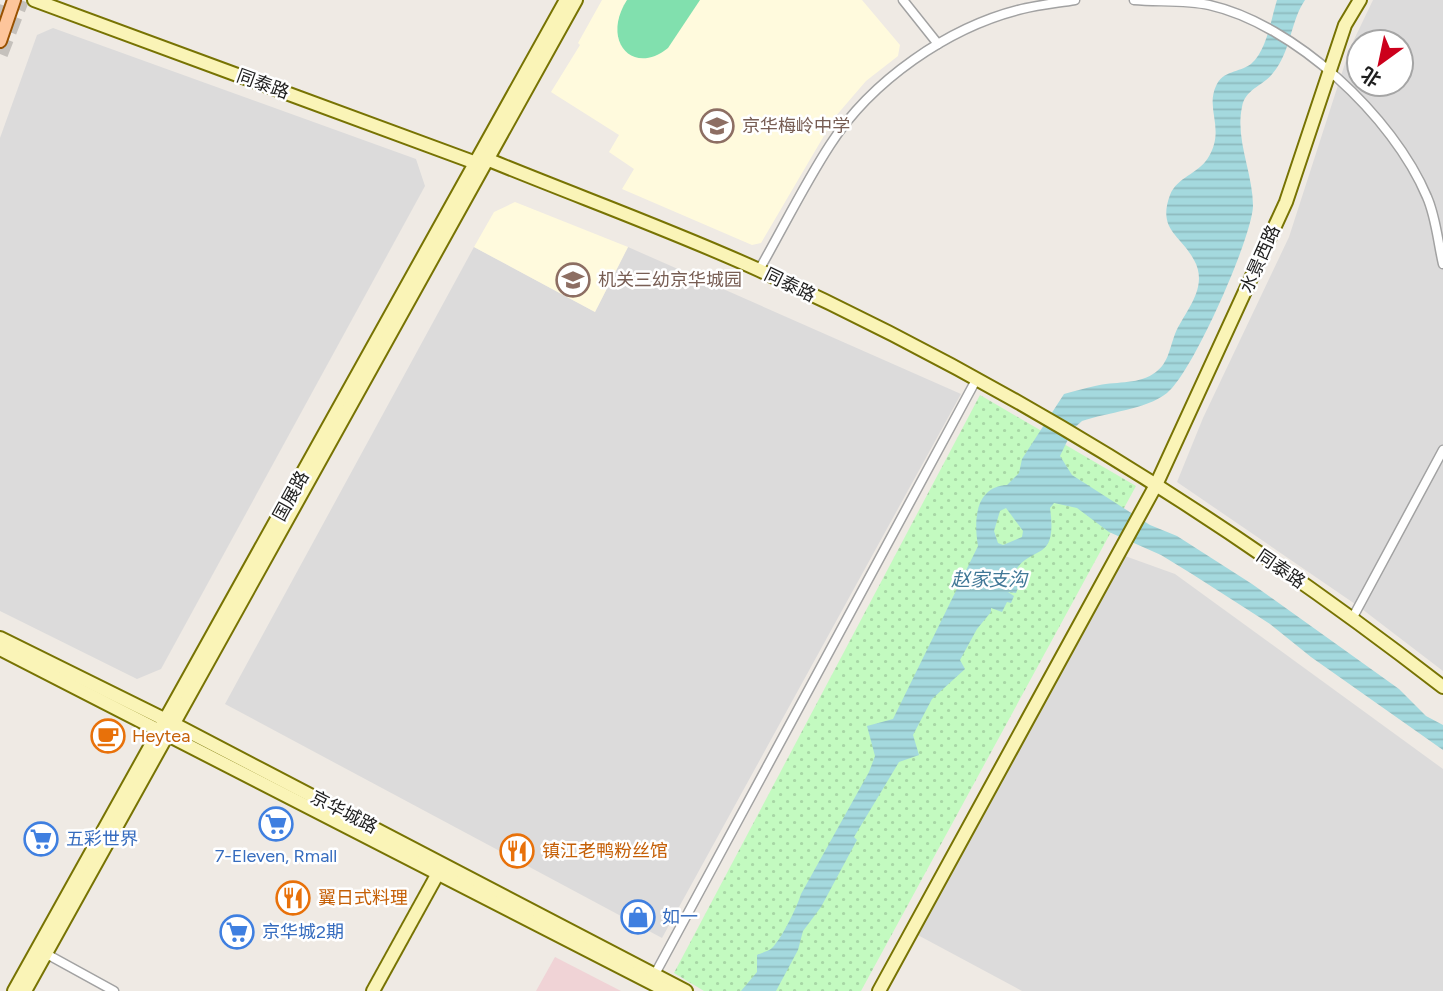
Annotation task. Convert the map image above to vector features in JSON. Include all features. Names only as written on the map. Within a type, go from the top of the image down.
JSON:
[{"type":"main road","points":[[0,41],[13,0]]},
{"type":"street","name":"同泰路","points":[[34,0],[483,161],[759,270],[976,380],[1156,485],[1353,617],[1443,688]]},
{"type":"street","name":"国展路","points":[[483,161],[566,0]]},
{"type":"street","name":"国展路","points":[[14,991],[41,951],[169,727],[483,161],[576,0]]},
{"type":"street","points":[[903,0],[938,44]]},
{"type":"street","points":[[759,270],[831,143],[892,78],[938,44],[1020,10],[1075,0]]},
{"type":"street","points":[[1134,0],[1207,4],[1250,19],[1330,68],[1401,153],[1428,197],[1443,264]]},
{"type":"street","name":"水景西路","points":[[879,991],[1156,485],[1286,202],[1345,25],[1360,0]]},
{"type":"street","points":[[655,974],[976,380]]},
{"type":"street","points":[[1353,617],[1443,450]]},
{"type":"street","name":"京华城路","points":[[0,638],[441,868],[686,991]]},
{"type":"street","name":"京华城路","points":[[0,649],[169,727]]},
{"type":"street","points":[[373,991],[441,868]]},
{"type":"street","name":"京华城路","points":[[441,868],[667,991]]},
{"type":"street","name":"国展路","points":[[25,991],[41,951]]},
{"type":"street","points":[[41,951],[114,991]]},
{"type":"shaded area","name":"京华梅岭中学","points":[[602,0],[862,0],[900,45],[898,56],[866,81],[835,117],[761,243],[752,245],[622,189],[634,169],[609,152],[619,135],[551,92],[580,45],[578,43]]},
{"type":"shaded area","points":[[1373,0],[1443,0],[1443,671],[1358,606],[1177,482],[1203,418],[1289,237],[1345,63],[1345,98],[1415,98],[1415,28],[1360,28]]},
{"type":"shaded area","points":[[53,28],[416,159],[425,186],[161,669],[137,679],[0,611],[0,138],[37,35]]},
{"type":"shaded area","name":"机关三幼京华城园","points":[[515,202],[628,247],[595,312],[474,247],[494,212]]},
{"type":"shaded area","points":[[474,247],[595,312],[628,247],[961,394],[662,938],[225,704]]},
{"type":"shaded area","points":[[1125,556],[1175,574],[1443,769],[1443,991],[1022,991],[914,933]]},
{"type":"shaded area","points":[[555,957],[621,991],[536,991]]},
{"type":"green space","points":[[627,0],[700,0],[668,48],[655,56],[643,58],[632,56],[624,50],[619,40],[617,28]]},
{"type":"green space","points":[[980,395],[1136,486],[861,991],[704,991],[674,973]]},
{"type":"water","name":"赵家支沟","points":[[1277,0],[1305,0],[1279,65],[1250,92],[1242,107],[1242,144],[1253,206],[1243,246],[1205,334],[1178,381],[1167,393],[1137,407],[1082,421],[1073,429],[1060,456],[1072,475],[1150,525],[1177,536],[1252,584],[1399,689],[1426,716],[1443,725],[1443,750],[1311,657],[1270,624],[1192,574],[1161,555],[1109,532],[1077,508],[1054,503],[1050,508],[1051,526],[1047,546],[1028,558],[1014,573],[1019,585],[1016,593],[1008,592],[1014,596],[1011,603],[1007,602],[1002,612],[991,608],[960,660],[965,669],[932,699],[913,735],[919,755],[899,762],[854,837],[857,840],[821,907],[803,931],[798,950],[776,991],[741,991],[757,972],[757,955],[772,948],[785,930],[801,894],[869,772],[875,756],[867,726],[893,719],[978,546],[976,527],[982,499],[996,487],[1007,485],[1019,473],[1022,459],[1064,394],[1102,384],[1139,380],[1153,374],[1165,362],[1175,334],[1194,300],[1199,280],[1194,260],[1168,224],[1166,216],[1170,195],[1177,184],[1208,158],[1213,148],[1216,129],[1213,95],[1216,86],[1223,77],[1251,64],[1261,51]],"holes":[[[1006,508],[1023,531],[1022,537],[1003,545],[998,543],[994,531],[1000,511]]]},
{"type":"tunnel","points":[[0,21],[7,0]]},
{"type":"tunnel","points":[[0,54],[21,0]]},
{"type":"place","name":"京华梅岭中学","points":[[717,126]]},
{"type":"place","name":"机关三幼京华城园","points":[[573,280]]},
{"type":"place","name":"Heytea","points":[[108,736]]},
{"type":"place","name":"7-Eleven, Rmall","points":[[276,824]]},
{"type":"place","name":"五彩世界","points":[[41,839]]},
{"type":"place","name":"镇江老鸭粉丝馆","points":[[517,851]]},
{"type":"place","name":"翼日式料理","points":[[293,898]]},
{"type":"place","name":"如一","points":[[638,917]]},
{"type":"place","name":"京华城2期","points":[[237,932]]}]
